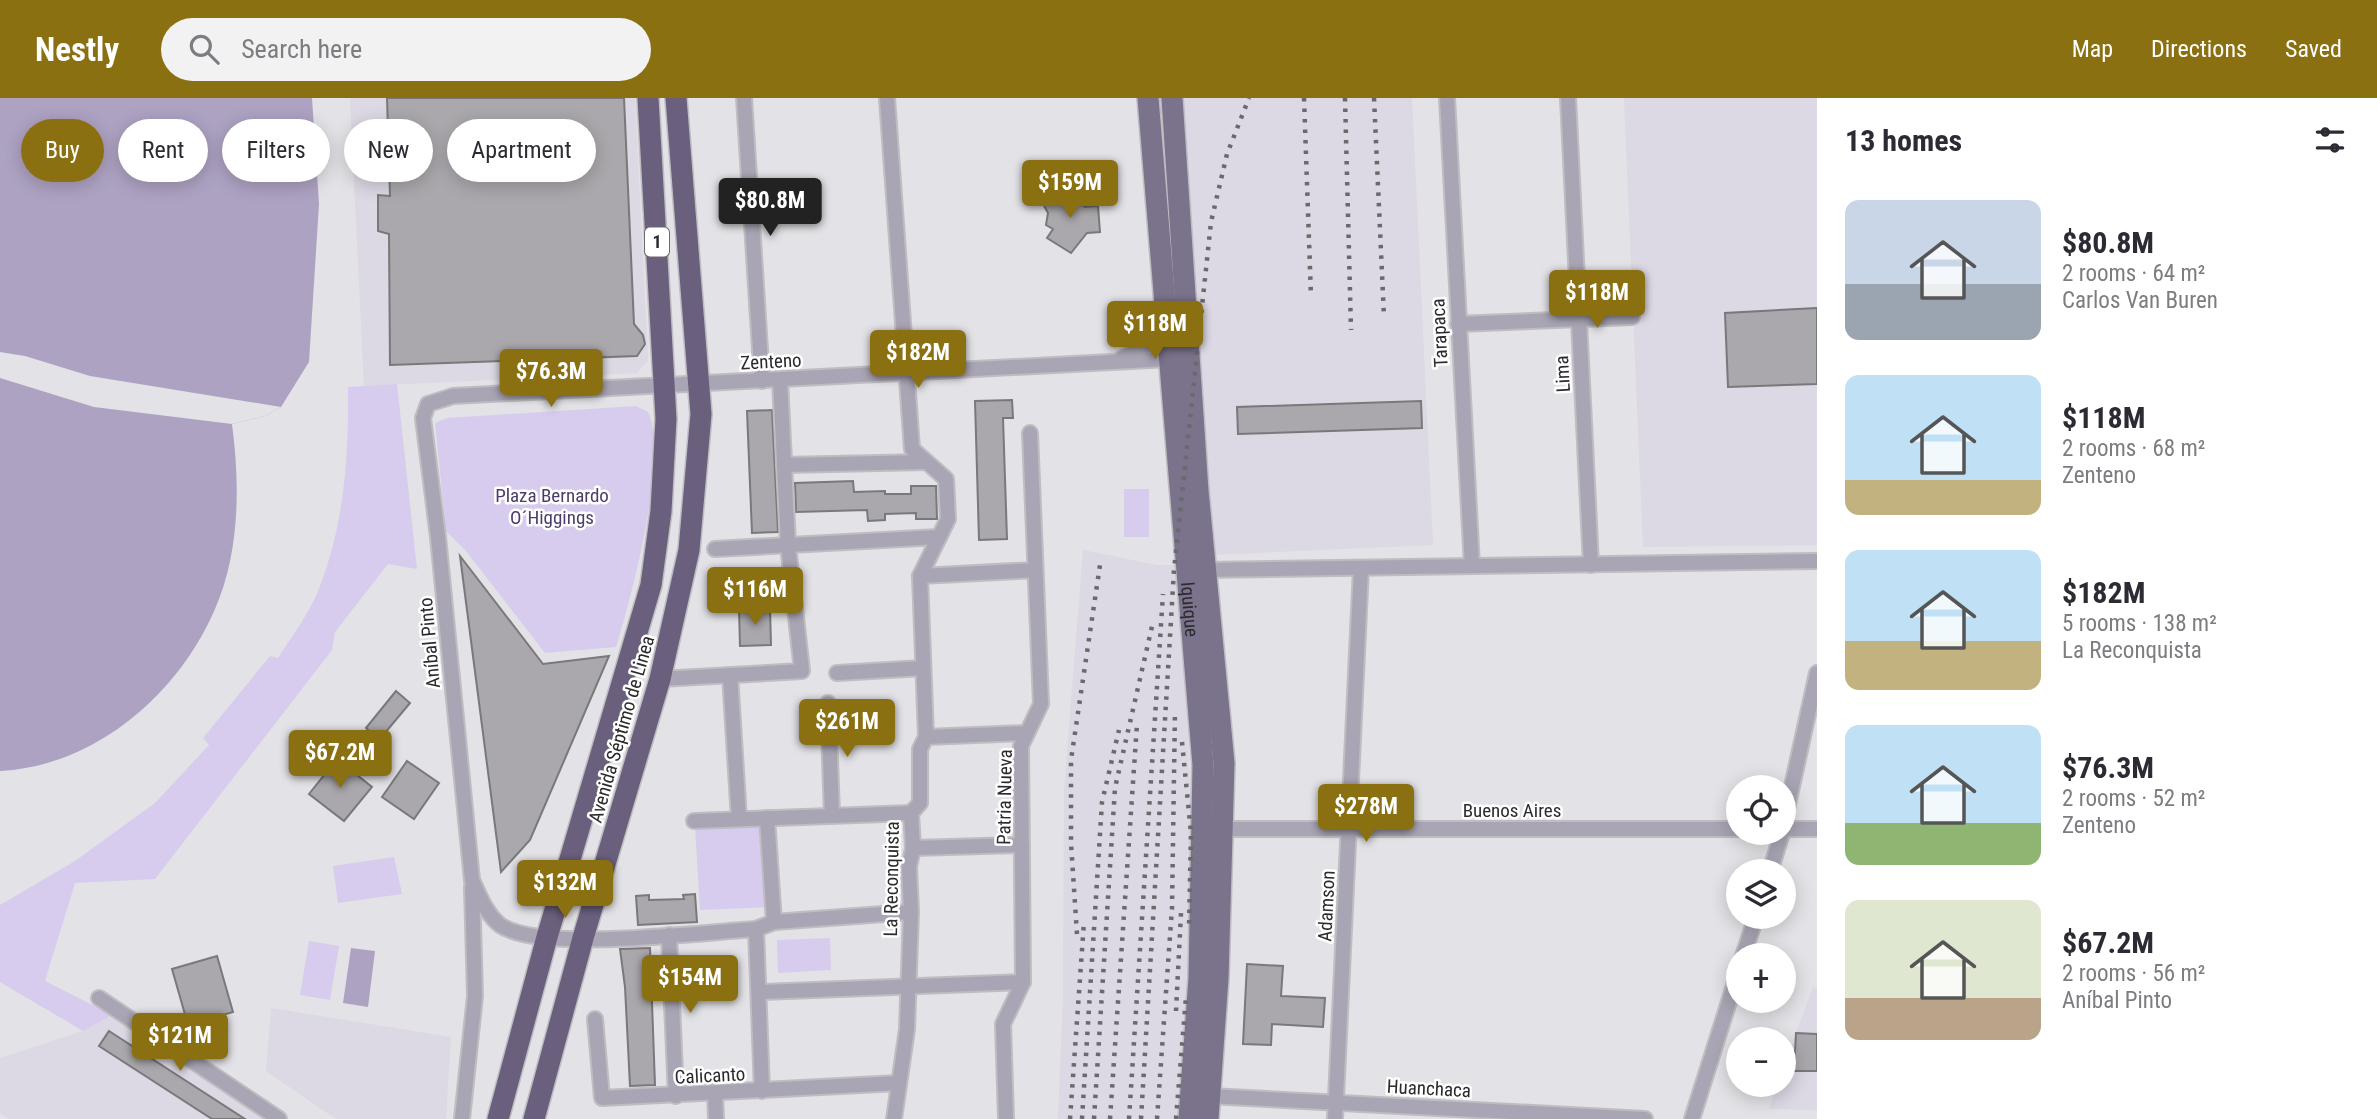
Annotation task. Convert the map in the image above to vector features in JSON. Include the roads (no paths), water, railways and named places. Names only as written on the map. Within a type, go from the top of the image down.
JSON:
[{"type":"highway","name":"1","points":[[648,98],[665,386]]},
{"type":"highway","name":"1","points":[[676,98],[698,384]]},
{"type":"highway","name":"Avenida Séptimo de Linea","points":[[534,1119],[583,938],[660,679],[690,550],[701,414],[698,384]]},
{"type":"highway","name":"Avenida Séptimo de Linea","points":[[498,1119],[547,937],[652,585],[661,511],[665,386]]},
{"type":"main road","name":"Iquique","points":[[1148,98],[1181,529],[1213,829],[1208,1119]]},
{"type":"main road","name":"Iquique","points":[[1172,98],[1205,570],[1224,763],[1213,829],[1189,1119]]},
{"type":"main road","points":[[1166,327],[1176,314],[1184,285]]},
{"type":"main road","points":[[1181,529],[1188,548],[1205,570]]},
{"type":"street","points":[[744,98],[762,381]]},
{"type":"street","name":"La Reconquista","points":[[887,98],[912,449],[946,479],[948,519],[920,576],[926,737],[920,749],[920,803],[911,813],[913,848],[909,867],[911,912],[907,1029],[894,1119]]},
{"type":"street","name":"Tarapaca","points":[[1447,98],[1472,566]]},
{"type":"street","name":"Lima","points":[[1568,98],[1591,565]]},
{"type":"street","points":[[1458,324],[1632,317]]},
{"type":"street","name":"Zenteno","points":[[1117,362],[1152,343],[1166,327]]},
{"type":"street","name":"Zenteno","points":[[428,404],[440,397],[1168,359]]},
{"type":"street","points":[[660,679],[802,671],[788,545],[780,380]]},
{"type":"street","name":"Aníbal Pinto","points":[[428,404],[423,418],[438,537],[472,880],[475,996],[462,1119]]},
{"type":"street","name":"Patria Nueva","points":[[1006,1119],[1003,1024],[1023,982],[1021,746],[1041,704],[1030,433]]},
{"type":"street","points":[[784,465],[926,462]]},
{"type":"street","points":[[715,549],[939,537]]},
{"type":"street","points":[[1205,570],[1817,561]]},
{"type":"street","name":"Adamson","points":[[1335,1119],[1361,568]]},
{"type":"street","points":[[920,576],[1035,570]]},
{"type":"street","points":[[837,673],[923,668]]},
{"type":"street","points":[[1795,775],[1817,673]]},
{"type":"street","points":[[730,675],[739,819]]},
{"type":"street","points":[[828,703],[832,815]]},
{"type":"street","points":[[926,737],[1027,733]]},
{"type":"street","points":[[694,821],[911,813]]},
{"type":"street","points":[[767,818],[774,922]]},
{"type":"street","name":"Buenos Aires","points":[[1213,829],[1726,829]]},
{"type":"street","points":[[1796,830],[1817,829]]},
{"type":"street","points":[[913,848],[1022,845]]},
{"type":"street","name":"Aníbal Pinto","points":[[472,880],[491,916],[501,925],[547,937],[583,938],[756,929],[774,922],[911,912]]},
{"type":"street","points":[[756,929],[762,1091]]},
{"type":"street","points":[[669,934],[676,1096]]},
{"type":"street","points":[[760,992],[1023,982]]},
{"type":"street","points":[[99,998],[279,1119]]},
{"type":"street","points":[[1692,1119],[1726,1011]]},
{"type":"street","name":"Calicanto","points":[[595,1019],[602,1098],[899,1083]]},
{"type":"street","points":[[715,1094],[716,1119]]},
{"type":"street","name":"Huanchaca","points":[[1210,1096],[1645,1119]]},
{"type":"railway","points":[[1141,1119],[1174,570],[1211,222],[1227,154],[1249,98]]},
{"type":"railway","points":[[1304,98],[1311,297]]},
{"type":"railway","points":[[1345,98],[1351,330]]},
{"type":"railway","points":[[1374,98],[1384,317]]},
{"type":"railway","points":[[1077,934],[1071,843],[1071,760],[1100,565]]},
{"type":"railway","points":[[1129,1119],[1163,594]]},
{"type":"railway","points":[[1094,1119],[1115,788],[1153,622]]},
{"type":"railway","points":[[1157,1119],[1172,908],[1175,710]]},
{"type":"railway","points":[[1110,1119],[1137,724]]},
{"type":"railway","points":[[1082,1119],[1102,802],[1119,730]]},
{"type":"railway","points":[[1182,742],[1191,833],[1189,927]]},
{"type":"railway","points":[[1176,1011],[1181,913]]},
{"type":"railway","points":[[1070,1119],[1084,922]]},
{"type":"railway","points":[[1176,1119],[1186,997]]},
{"type":"park label","name":"Plaza Bernardo O´Higgings","points":[[552,506]]}]
